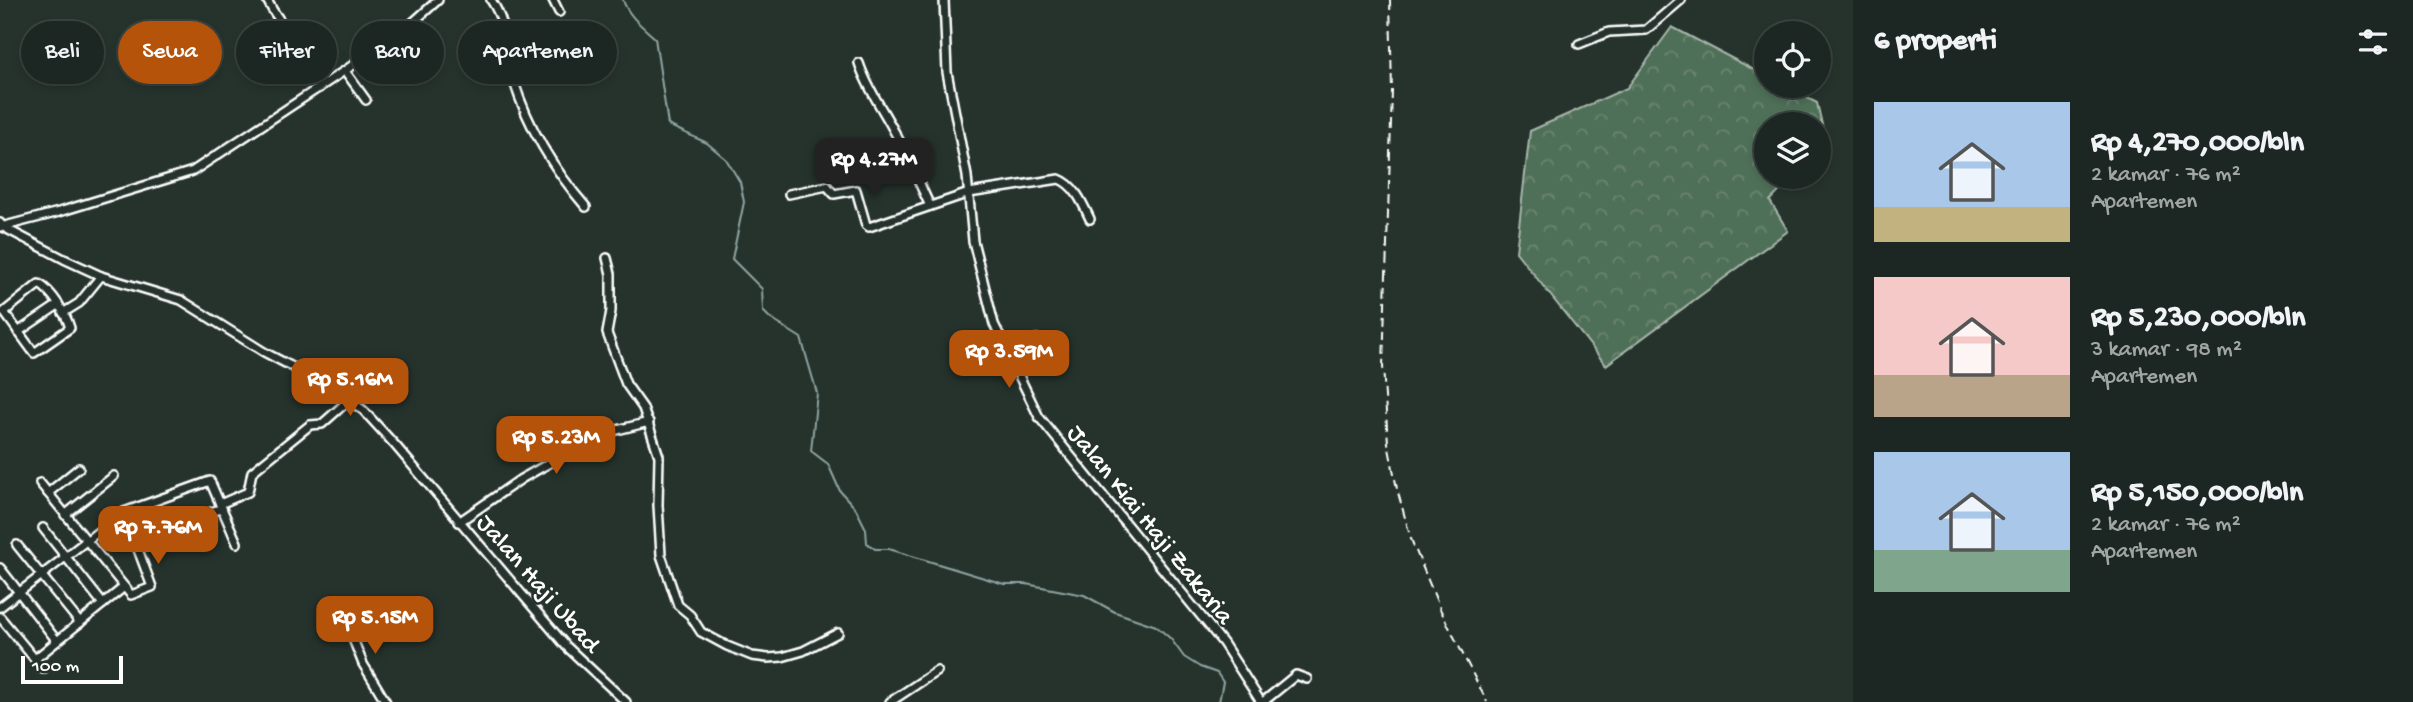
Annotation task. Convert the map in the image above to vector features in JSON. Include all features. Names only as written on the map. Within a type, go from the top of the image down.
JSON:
[{"type":"street","points":[[267,0],[285,29],[305,51],[319,88]]},
{"type":"street","points":[[1,226],[59,212],[192,171],[400,34],[438,0]]},
{"type":"street","points":[[491,0],[504,25],[514,83],[544,152],[586,207]]},
{"type":"street","points":[[553,0],[559,12]]},
{"type":"street","name":"Jalan Kiai Haji Zakaria","points":[[944,0],[947,72],[961,141],[973,241],[994,324],[1039,417],[1223,643],[1262,702]]},
{"type":"street","points":[[1579,44],[1609,32],[1646,30],[1681,0]]},
{"type":"street","points":[[859,63],[867,87],[903,147],[930,206]]},
{"type":"street","points":[[345,71],[366,100]]},
{"type":"street","points":[[789,194],[827,186],[834,194],[856,190],[866,225],[869,227],[969,193],[1059,179],[1068,182],[1090,219]]},
{"type":"street","name":"Jalan Haji Ubad","points":[[1,226],[101,275],[181,300],[264,352],[329,386],[363,410],[566,646],[626,702]]},
{"type":"street","points":[[607,258],[611,274],[611,311],[607,333],[626,384],[643,408],[649,422],[660,463],[658,505],[664,567],[678,605],[690,615],[701,632],[726,646],[768,659],[803,651],[838,633]]},
{"type":"street","points":[[63,313],[79,303],[101,275]]},
{"type":"street","points":[[39,284],[43,285],[58,305],[70,328],[36,353],[32,352],[5,311],[39,284]]},
{"type":"street","points":[[18,332],[58,305]]},
{"type":"street","points":[[1006,349],[1037,339]]},
{"type":"street","points":[[134,542],[248,492],[253,472],[310,425],[322,424],[349,400]]},
{"type":"street","points":[[459,522],[521,479],[601,434],[649,422]]},
{"type":"street","points":[[48,493],[79,468]]},
{"type":"street","points":[[65,514],[114,476]]},
{"type":"street","points":[[0,607],[124,512],[211,481],[237,543]]},
{"type":"street","points":[[40,483],[131,595],[152,587],[124,512]]},
{"type":"street","points":[[43,528],[103,604]]},
{"type":"street","points":[[17,545],[80,623]]},
{"type":"street","points":[[0,568],[57,641]]},
{"type":"street","points":[[35,659],[124,587]]},
{"type":"street","points":[[0,617],[43,669]]},
{"type":"street","points":[[345,619],[363,664],[386,702]]},
{"type":"street","points":[[895,701],[937,671]]},
{"type":"street","points":[[1262,702],[1296,675],[1307,679]]},
{"type":"green space","points":[[1672,27],[1754,70],[1754,98],[1807,98],[1817,103],[1819,112],[1754,112],[1754,189],[1782,189],[1770,201],[1788,231],[1606,365],[1516,252],[1530,131],[1627,88]]},
{"type":"waterway","points":[[623,0],[632,16],[655,38],[668,125],[707,143],[726,159],[740,182],[744,202],[732,259],[762,289],[763,311],[801,338],[817,393],[811,451],[828,464],[840,491],[856,509],[866,529],[867,543],[875,549],[889,549],[1004,584],[1026,584],[1084,595],[1115,612],[1156,626],[1171,639],[1184,657],[1217,673],[1223,682],[1219,702]]},
{"type":"railway","points":[[1390,0],[1392,92],[1383,366],[1388,443],[1411,539],[1440,609],[1487,702]]}]
